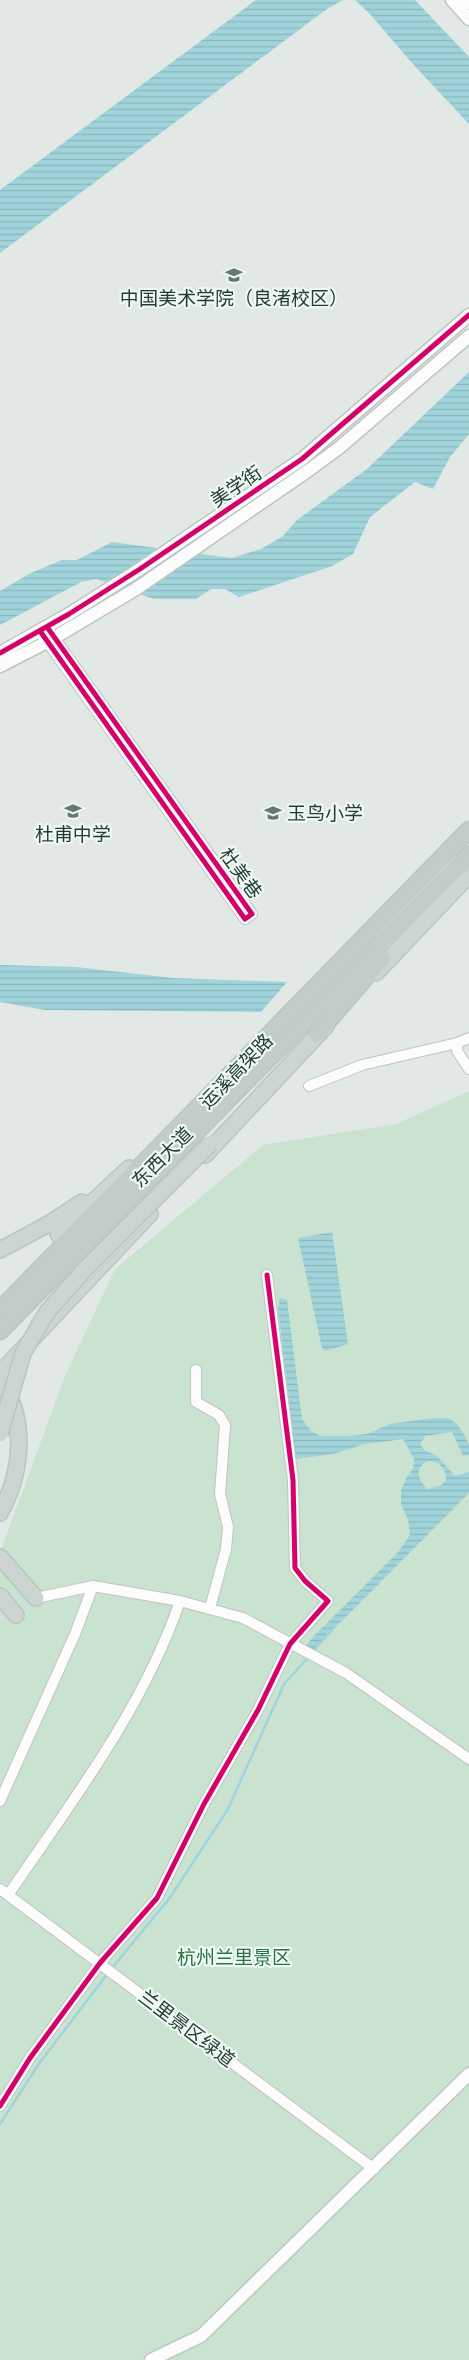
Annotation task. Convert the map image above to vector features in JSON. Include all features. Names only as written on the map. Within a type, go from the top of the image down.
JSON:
[{"type":"highway","points":[[288,1010],[469,830]]},
{"type":"highway","name":"运溪高架路","points":[[0,1310],[469,830]]},
{"type":"highway","points":[[317,1034],[469,856]]},
{"type":"highway","name":"运溪高架路","points":[[0,1331],[469,856]]},
{"type":"main road","name":"东西大道","points":[[0,1322],[298,1019],[469,840]]},
{"type":"main road","points":[[0,1373],[469,875]]},
{"type":"main road","points":[[58,1234],[159,1140],[288,1010]]},
{"type":"main road","points":[[0,1434],[23,1354],[38,1326],[57,1299],[273,1082],[317,1034]]},
{"type":"main road","points":[[0,1250],[74,1208],[159,1140]]},
{"type":"main road","points":[[0,1380],[12,1401],[19,1443],[17,1469],[13,1487],[0,1514]]},
{"type":"main road","points":[[0,1557],[36,1598]]},
{"type":"main road","points":[[0,1596],[16,1615]]},
{"type":"street","points":[[452,0],[469,19]]},
{"type":"street","points":[[466,0],[469,4]]},
{"type":"street","name":"美学街","points":[[0,666],[302,459],[469,316]]},
{"type":"street","name":"美学街","points":[[0,653],[47,634],[136,589],[339,448],[469,336]]},
{"type":"street","name":"杜美巷","points":[[47,634],[252,914],[245,919],[47,634]]},
{"type":"street","points":[[309,1086],[362,1065],[457,1043],[469,1038]]},
{"type":"street","points":[[457,1043],[457,1051],[469,1069]]},
{"type":"street","points":[[0,2106],[30,2058],[157,1898],[204,1804],[258,1710],[290,1644],[328,1601],[305,1581],[295,1568],[293,1480],[267,1275]]},
{"type":"street","points":[[196,1370],[196,1402],[219,1415],[225,1425],[220,1494],[228,1527],[226,1549],[210,1608]]},
{"type":"street","points":[[36,1598],[93,1586],[180,1601],[243,1618],[346,1673],[469,1759]]},
{"type":"street","points":[[0,1801],[75,1634],[93,1586]]},
{"type":"street","points":[[4,1892],[119,1726],[155,1663],[180,1601]]},
{"type":"street","name":"兰里景区绿道","points":[[4,1892],[374,2169]]},
{"type":"street","points":[[151,2360],[201,2336],[374,2169],[469,2074]]},
{"type":"green space","name":"杭州兰里景区","points":[[469,1091],[469,2360],[0,2360],[0,1553],[65,1376],[115,1269],[263,1145],[396,1124]]},
{"type":"water","points":[[256,0],[343,0],[327,9],[0,253],[0,190]]},
{"type":"water","points":[[355,0],[415,0],[469,57],[469,124],[411,62],[370,14]]},
{"type":"water","points":[[469,372],[469,434],[450,457],[433,489],[415,482],[370,517],[353,554],[332,566],[239,597],[225,589],[211,589],[196,599],[154,599],[96,579],[81,582],[0,625],[0,591],[31,573],[62,560],[77,560],[112,542],[232,558],[261,549],[283,536],[297,520],[367,469]]},
{"type":"water","points":[[0,965],[76,967],[173,978],[287,982],[261,1012],[45,1010],[0,1002]]},
{"type":"water","points":[[332,1232],[348,1344],[326,1351],[322,1348],[298,1238]]},
{"type":"water","points":[[280,1298],[287,1300],[302,1419],[311,1431],[321,1436],[348,1436],[367,1434],[390,1424],[433,1418],[448,1418],[457,1424],[469,1444],[469,1455],[463,1456],[452,1432],[426,1436],[420,1443],[424,1450],[437,1456],[455,1476],[469,1472],[469,1493],[312,1651],[304,1649],[312,1638],[399,1551],[410,1535],[408,1520],[401,1504],[401,1491],[406,1478],[413,1469],[414,1459],[403,1439],[365,1444],[333,1454],[296,1459],[278,1309]],"holes":[[[433,1461],[442,1467],[446,1481],[441,1485],[428,1489],[421,1482],[419,1470],[424,1463]]]},
{"type":"waterway","points":[[315,1649],[333,1629]]},
{"type":"waterway","points":[[112,1968],[169,1899],[228,1809],[284,1684],[306,1660]]},
{"type":"waterway","points":[[0,2124],[38,2065],[108,1973]]},
{"type":"cycle path","points":[[0,653],[69,614],[140,569],[302,459],[469,315]]},
{"type":"cycle path","points":[[40,631],[245,919],[252,914],[47,627]]},
{"type":"cycle path","points":[[0,2106],[30,2058],[100,1963],[157,1898],[204,1804],[258,1710],[290,1644],[328,1601],[305,1581],[295,1568],[293,1480],[267,1275]]},
{"type":"place","name":"中国美术学院（良渚校区）","points":[[234,275]]},
{"type":"place","name":"杜甫中学","points":[[73,811]]},
{"type":"place","name":"玉鸟小学","points":[[273,813]]}]
